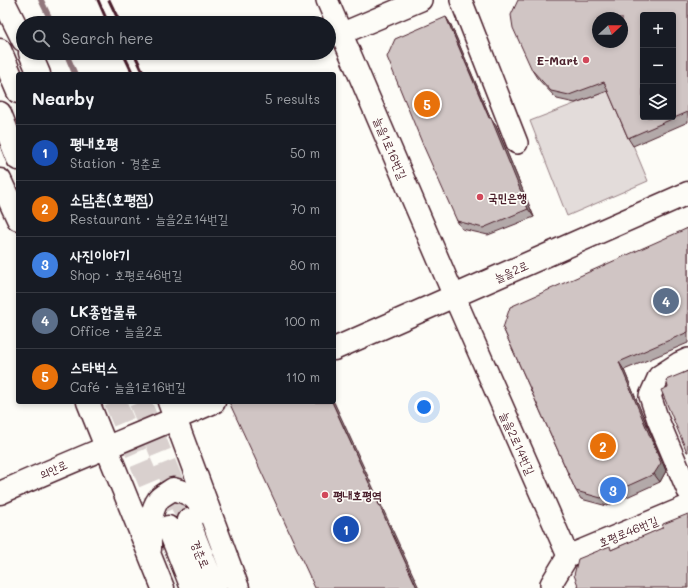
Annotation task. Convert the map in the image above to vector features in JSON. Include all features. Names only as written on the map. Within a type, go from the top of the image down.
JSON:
[{"type":"street","points":[[3,0],[16,26]]},
{"type":"street","name":"늘을1로16번길","points":[[328,0],[335,16]]},
{"type":"street","points":[[343,33],[421,0]]},
{"type":"street","points":[[461,0],[517,143]]},
{"type":"street","name":"늘을1로16번길","points":[[336,18],[454,296]]},
{"type":"street","points":[[0,50],[16,87]]},
{"type":"street","points":[[33,60],[38,72]]},
{"type":"street","points":[[0,113],[16,154]]},
{"type":"street","points":[[0,180],[16,215]]},
{"type":"street","name":"늘을2로","points":[[336,348],[688,193]]},
{"type":"street","name":"늘을2로14번길","points":[[454,296],[568,556]]},
{"type":"street","points":[[688,359],[659,376],[650,396],[658,420],[688,491]]},
{"type":"street","points":[[89,404],[163,588]]},
{"type":"street","points":[[205,404],[172,411],[238,588]]},
{"type":"street","name":"의안로","points":[[0,493],[107,447],[172,411]]},
{"type":"street","points":[[150,556],[150,530],[153,513],[158,499],[173,489],[188,493],[201,506],[216,528]]},
{"type":"street","name":"호평로46번길","points":[[568,556],[688,506]]},
{"type":"street","name":"경춘로","points":[[192,588],[178,523],[215,588]]},
{"type":"street","points":[[552,588],[551,584],[568,556]]},
{"type":"shaded area","points":[[610,90],[648,181],[567,216],[530,121]]},
{"type":"building","name":"E-Mart","points":[[518,0],[688,0],[688,112],[676,117],[676,12],[640,12],[640,120],[670,120],[628,138],[604,82],[569,95],[551,91],[532,70],[513,28],[511,15]]},
{"type":"building","points":[[446,17],[489,118],[491,118],[528,209],[483,228],[457,221],[423,145],[387,57],[395,39]]},
{"type":"building","points":[[688,228],[688,332],[619,362],[661,463],[654,474],[601,498],[576,491],[503,328],[510,307]]},
{"type":"building","points":[[688,371],[687,452],[661,390],[668,387],[666,380]]},
{"type":"building","name":"평내호평역","points":[[230,404],[333,404],[417,588],[315,588]]},
{"type":"building","points":[[688,514],[688,588],[579,588],[574,575],[578,559],[610,546],[611,550],[662,528],[663,524]]},
{"type":"waterway","points":[[41,0],[49,16]]},
{"type":"waterway","points":[[69,60],[74,72]]},
{"type":"tunnel","points":[[116,404],[168,527]]},
{"type":"tunnel","points":[[141,404],[188,520]]},
{"type":"railway","points":[[98,0],[105,16]]},
{"type":"railway","points":[[109,0],[117,16]]},
{"type":"railway","points":[[126,60],[132,72]]},
{"type":"railway","points":[[137,60],[143,72]]},
{"type":"place","name":"E-Mart","points":[[586,60]]},
{"type":"place","name":"스타벅스","points":[[427,104]]},
{"type":"place","name":"국민은행","points":[[480,197]]},
{"type":"place","name":"LK종합물류","points":[[666,301]]},
{"type":"place","name":"소담촌(호평점)","points":[[603,446]]},
{"type":"place","name":"사진이야기","points":[[613,490]]},
{"type":"place","name":"평내호평역","points":[[325,495]]},
{"type":"place","name":"평내호평","points":[[346,529]]}]
